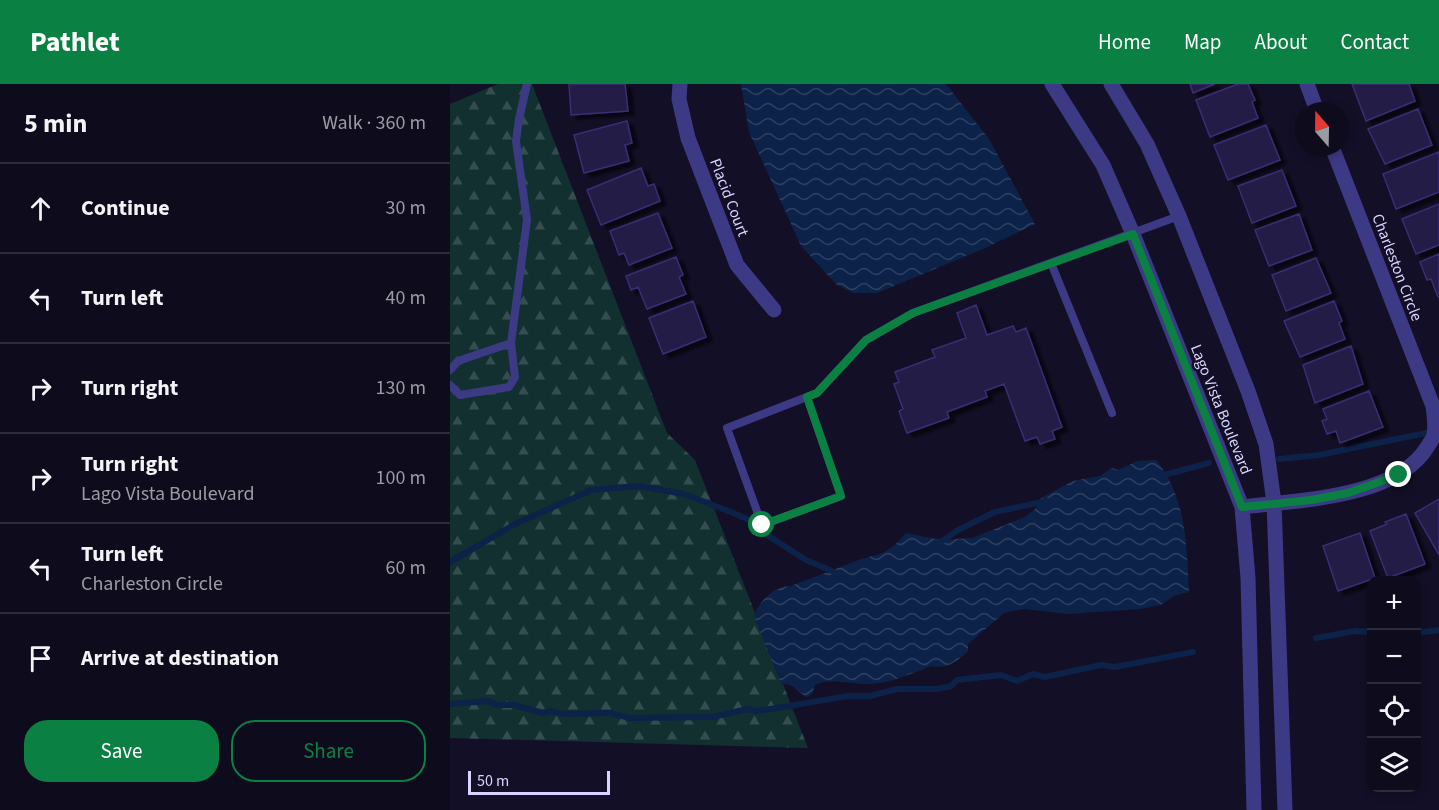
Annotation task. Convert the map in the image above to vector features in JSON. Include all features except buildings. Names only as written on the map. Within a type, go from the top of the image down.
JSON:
[{"type":"street","name":"Placid Court","points":[[680,84],[679,99],[688,138],[737,265],[774,310]]},
{"type":"street","name":"Lago Vista Boulevard","points":[[1052,84],[1103,165],[1133,234],[1242,507],[1248,578],[1254,810]]},
{"type":"street","name":"Lago Vista Boulevard","points":[[1111,84],[1147,144],[1179,216],[1248,391],[1266,444],[1274,503],[1284,810]]},
{"type":"street","points":[[1307,84],[1314,102]]},
{"type":"street","name":"Charleston Circle","points":[[1242,507],[1311,500],[1348,493],[1399,475],[1421,457],[1434,435],[1433,406],[1336,156]]},
{"type":"lane","points":[[450,385],[460,394],[509,387],[515,377],[511,343],[527,220],[516,141],[527,84]]},
{"type":"lane","points":[[807,397],[841,496],[762,525],[727,428],[817,393],[866,340],[913,313],[1179,216]]},
{"type":"lane","points":[[1051,263],[1112,413]]},
{"type":"lane","points":[[450,370],[458,361],[511,343]]},
{"type":"green space","points":[[498,84],[532,84],[667,433],[695,460],[808,748],[450,738],[450,104]]},
{"type":"water","points":[[741,84],[946,84],[989,139],[1035,224],[983,249],[877,293],[853,293],[837,285],[801,246],[749,132]]},
{"type":"water","points":[[1156,460],[1174,489],[1179,506],[1186,540],[1189,592],[1174,596],[1161,605],[1140,609],[1068,614],[1023,609],[1004,613],[968,644],[968,651],[956,661],[942,667],[931,666],[886,682],[821,683],[815,685],[812,694],[808,697],[793,686],[781,684],[754,616],[768,595],[779,588],[791,586],[883,553],[894,546],[906,533],[941,540],[972,538],[1025,517],[1035,509],[1041,498],[1073,481],[1100,476],[1112,468],[1118,470],[1138,461]]},
{"type":"waterway","points":[[1279,459],[1319,455],[1426,433]]},
{"type":"waterway","points":[[1160,476],[1209,463]]},
{"type":"waterway","points":[[450,562],[515,524],[591,490],[639,486],[684,494],[731,512],[756,523],[767,535],[806,560],[839,574]]},
{"type":"waterway","points":[[938,544],[958,530],[995,512],[1047,501]]},
{"type":"waterway","points":[[1421,632],[1439,630]]},
{"type":"waterway","points":[[1316,638],[1355,631],[1367,632]]},
{"type":"waterway","points":[[450,704],[488,701],[543,713],[549,711],[564,714],[610,713],[630,718],[712,717],[748,709],[756,711],[848,696],[870,696],[897,689],[937,689],[951,686],[957,680],[1001,675],[1017,681],[1033,674],[1045,677],[1101,665],[1115,667],[1193,652]]},
{"type":"route","points":[[762,525],[841,496],[807,397],[817,393],[866,340],[913,313],[1133,234],[1242,507],[1311,500],[1348,493],[1399,475]]}]
